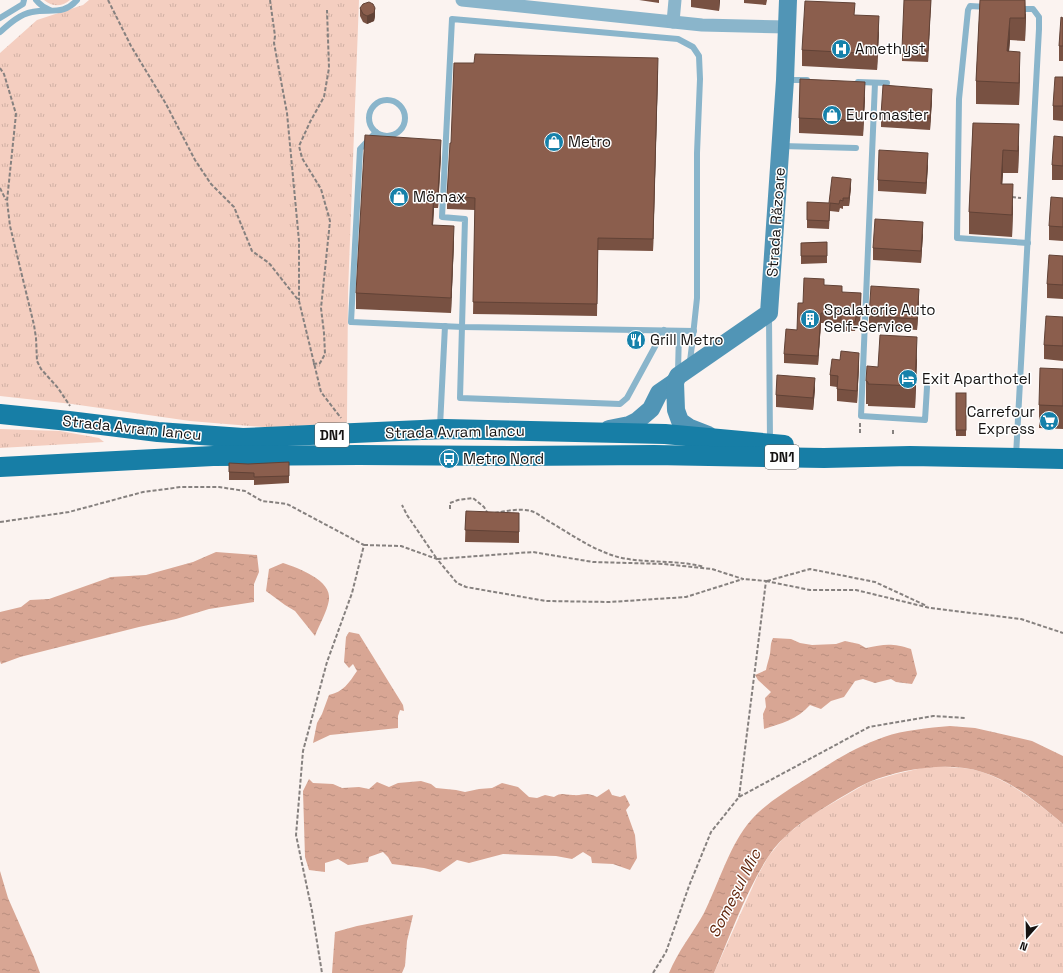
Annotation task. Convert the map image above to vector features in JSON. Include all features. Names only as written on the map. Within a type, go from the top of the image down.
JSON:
[{"type":"main road","name":"Strada Avram Iancu","points":[[0,414],[70,415],[158,432],[243,438],[440,430],[595,432],[658,434],[910,456]]},
{"type":"main road","points":[[0,426],[31,426],[70,415]]},
{"type":"main road","points":[[0,455],[38,452],[110,462]]},
{"type":"main road","name":"Strada Avram Iancu","points":[[0,467],[213,456],[359,454],[514,456],[654,455],[824,458],[910,456],[1063,458]]},
{"type":"street","points":[[462,0],[702,25],[787,27]]},
{"type":"street","points":[[673,22],[675,0]]},
{"type":"street","name":"Strada Răzoare","points":[[769,313],[781,146],[788,0]]},
{"type":"street","points":[[595,432],[629,425],[636,421],[651,409],[659,393],[676,386],[769,313]]},
{"type":"street","points":[[658,434],[676,386]]},
{"type":"street","points":[[676,386],[676,410],[680,421],[699,433],[725,440]]},
{"type":"street","points":[[651,409],[658,434]]},
{"type":"lane","points":[[0,18],[23,4],[24,0]]},
{"type":"lane","points":[[36,0],[45,8],[53,11]]},
{"type":"lane","points":[[0,32],[18,17],[31,12],[60,11],[76,2]]},
{"type":"lane","points":[[994,7],[970,6],[968,10],[959,98],[956,238],[1028,243]]},
{"type":"lane","points":[[1010,8],[1033,9],[1039,17],[1016,458]]},
{"type":"lane","points":[[664,330],[628,398],[620,404],[460,398],[465,219],[442,217],[452,20],[678,39],[692,46],[699,56],[697,298],[690,361],[676,386]]},
{"type":"lane","points":[[785,80],[815,80]]},
{"type":"lane","points":[[852,82],[887,83]]},
{"type":"lane","points":[[875,82],[861,416],[925,420],[927,387]]},
{"type":"lane","points":[[386,100],[398,104],[405,114],[405,119],[401,130],[397,134],[386,136],[376,132],[372,128],[370,122],[372,110],[380,102],[386,100]]},
{"type":"lane","points":[[376,132],[360,149],[351,322],[463,327],[694,331]]},
{"type":"lane","points":[[781,146],[856,148]]},
{"type":"lane","name":"Strada Răzoare","points":[[769,313],[770,444]]},
{"type":"lane","points":[[440,430],[445,326]]},
{"type":"lane","points":[[676,386],[679,331]]},
{"type":"path","points":[[108,0],[131,46],[166,104],[195,160],[211,184],[234,207],[252,251],[269,263],[299,301]]},
{"type":"path","points":[[270,0],[275,36],[274,43],[287,120],[299,241],[299,301],[321,392],[344,421]]},
{"type":"path","points":[[313,364],[320,363],[325,354],[324,333],[320,308],[330,221],[321,189],[302,158],[299,146],[324,97],[329,68],[327,10]]},
{"type":"path","points":[[0,68],[4,74],[16,114],[6,201],[10,226],[34,325],[37,361],[41,369],[58,388],[70,415]]},
{"type":"path","points":[[0,188],[6,201]]},
{"type":"path","points":[[1008,197],[1030,199]]},
{"type":"path","points":[[893,429],[893,434]]},
{"type":"path","points":[[0,522],[68,512],[150,491],[181,487],[219,487],[245,491],[262,501],[287,504],[364,545],[401,546],[437,559],[533,552],[593,562],[664,564],[710,568]]},
{"type":"path","points":[[450,509],[450,503],[458,500],[474,498],[484,507],[488,515]]},
{"type":"path","points":[[402,505],[407,515],[437,559],[457,583],[462,585],[546,601],[610,602],[686,597],[743,579]]},
{"type":"path","points":[[484,516],[508,510],[531,511],[593,548],[618,557],[693,564],[743,579],[766,581],[810,590],[856,590],[930,608],[1021,618],[1063,633]]},
{"type":"path","points":[[322,973],[312,911],[296,835],[303,751],[326,662],[352,593],[364,545]]},
{"type":"path","points":[[766,581],[810,569],[875,582],[930,608]]},
{"type":"path","points":[[739,797],[766,581]]},
{"type":"path","points":[[653,973],[666,952],[689,886],[711,832],[739,797],[869,727],[933,716],[965,718]]},
{"type":"green space","points":[[44,0],[70,0],[64,4],[54,5]]},
{"type":"green space","points":[[89,0],[359,0],[348,293],[347,422],[275,428],[190,421],[72,404],[0,396],[0,53],[37,20],[83,5]]},
{"type":"green space","points":[[0,429],[60,431],[99,438],[104,442],[0,448]]},
{"type":"green space","points":[[926,767],[954,767],[982,772],[993,776],[1025,794],[1063,824],[1063,973],[714,973],[757,877],[768,857],[785,836],[812,815],[869,782]]},
{"type":"water","points":[[216,552],[257,555],[259,572],[254,584],[254,602],[209,609],[176,619],[20,657],[1,664],[0,612],[21,607],[30,600],[49,599],[111,577],[146,575],[193,562]]},
{"type":"water","points":[[283,563],[313,576],[325,586],[328,593],[328,605],[315,636],[295,611],[266,591],[269,569]]},
{"type":"water","points":[[349,632],[359,634],[403,705],[404,711],[400,710],[398,716],[398,728],[330,735],[313,743],[317,723],[329,695],[342,689],[357,671],[353,664],[349,668],[344,662],[346,637]]},
{"type":"water","points":[[773,638],[791,639],[800,643],[812,645],[836,644],[845,641],[859,644],[866,648],[888,645],[905,647],[911,649],[917,674],[912,684],[896,682],[891,679],[875,683],[863,679],[855,681],[844,697],[831,701],[821,709],[810,705],[800,714],[782,723],[764,729],[763,714],[766,707],[765,698],[771,692],[758,680],[755,675],[766,670]]},
{"type":"water","name":"Someșul Mic","points":[[950,726],[975,728],[1032,741],[1063,756],[1063,824],[1035,801],[1014,787],[982,772],[954,767],[940,767],[910,770],[882,777],[869,782],[818,811],[802,822],[774,849],[760,870],[745,899],[714,973],[669,973],[704,913],[734,845],[747,825],[759,812],[788,790],[833,762],[873,741],[900,733]]},
{"type":"water","points":[[309,779],[313,783],[333,784],[342,788],[359,787],[369,789],[377,782],[389,787],[398,783],[421,781],[431,784],[436,788],[465,792],[492,788],[502,783],[518,787],[529,797],[537,798],[545,795],[554,797],[563,794],[587,794],[597,797],[609,789],[612,795],[620,797],[625,795],[630,805],[626,810],[635,835],[637,858],[630,870],[613,864],[592,863],[591,857],[583,852],[572,859],[556,856],[503,854],[469,863],[457,860],[440,872],[424,868],[392,864],[383,852],[369,857],[368,862],[348,865],[338,859],[325,863],[325,872],[309,870],[305,857],[303,791]]},
{"type":"water","points":[[0,871],[8,898],[40,973],[0,973]]},
{"type":"water","points":[[413,915],[407,941],[405,966],[402,973],[332,973],[335,932]]},
{"type":"building","points":[[904,0],[931,0],[928,51],[902,49]]},
{"type":"building","points":[[980,0],[1025,0],[1025,18],[1010,18],[1007,51],[1020,52],[1019,83],[976,81]]},
{"type":"building","name":"Amethyst","points":[[805,1],[855,3],[854,15],[879,16],[877,54],[802,50]]},
{"type":"building","points":[[369,2],[373,4],[375,8],[374,13],[367,16],[363,14],[360,8],[363,4]]},
{"type":"building","points":[[1061,17],[1063,18],[1063,46],[1059,46]]},
{"type":"building","name":"Metro","points":[[475,54],[658,58],[653,239],[598,238],[597,304],[473,302],[475,198],[447,196],[451,143],[454,63],[474,63]]},
{"type":"building","points":[[1055,77],[1063,77],[1063,106],[1053,106]]},
{"type":"building","name":"Euromaster","points":[[800,79],[865,82],[863,121],[799,118]]},
{"type":"building","points":[[883,85],[932,89],[930,118],[881,115]]},
{"type":"building","points":[[973,123],[1019,124],[1018,151],[1003,150],[1001,184],[1013,184],[1012,215],[969,212]]},
{"type":"building","name":"Mömax","points":[[365,135],[441,140],[438,193],[434,192],[432,225],[454,226],[451,298],[356,293]]},
{"type":"building","points":[[1054,136],[1063,137],[1063,166],[1052,165]]},
{"type":"building","points":[[879,150],[928,153],[926,183],[878,180]]},
{"type":"building","points":[[832,177],[851,179],[849,198],[843,198],[843,201],[840,200],[839,204],[830,203],[829,221],[807,220],[807,202],[829,203]]},
{"type":"building","points":[[1051,197],[1063,198],[1063,227],[1049,226]]},
{"type":"building","points":[[875,219],[923,222],[921,251],[873,248]]},
{"type":"building","points":[[827,242],[827,256],[801,256],[801,243]]},
{"type":"building","points":[[1049,255],[1063,256],[1063,285],[1047,284]]},
{"type":"building","points":[[804,278],[824,279],[824,285],[842,286],[842,292],[861,293],[860,317],[856,317],[855,322],[841,321],[841,314],[821,313],[818,356],[784,354],[786,329],[797,330],[798,303],[803,303]]},
{"type":"building","points":[[871,286],[919,289],[917,319],[869,316]]},
{"type":"building","points":[[1046,316],[1063,317],[1063,346],[1044,345]]},
{"type":"building","points":[[880,335],[917,337],[915,386],[868,384],[866,381],[867,366],[878,367]]},
{"type":"building","points":[[841,351],[859,353],[857,391],[837,389],[838,376],[830,375],[832,359],[840,360]]},
{"type":"building","points":[[1040,368],[1063,369],[1063,406],[1039,405]]},
{"type":"building","points":[[777,375],[815,378],[813,398],[776,395]]},
{"type":"building","points":[[956,393],[966,393],[966,430],[956,430]]},
{"type":"building","points":[[289,462],[289,476],[254,477],[254,473],[229,472],[229,463],[248,464]]},
{"type":"building","points":[[466,511],[519,513],[519,532],[465,530]]},
{"type":"place","name":"Amethyst","points":[[841,49]]},
{"type":"place","name":"Euromaster","points":[[832,115]]},
{"type":"place","name":"Metro","points":[[554,142]]},
{"type":"place","name":"Mömax","points":[[399,197]]},
{"type":"place","name":"Spalatorie Auto Self-Service","points":[[810,319]]},
{"type":"place","name":"Grill Metro","points":[[636,340]]},
{"type":"place","name":"Exit Aparthotel","points":[[908,379]]},
{"type":"place","name":"Carrefour Express","points":[[1049,421]]},
{"type":"place","name":"Metro Nord","points":[[449,459]]}]
